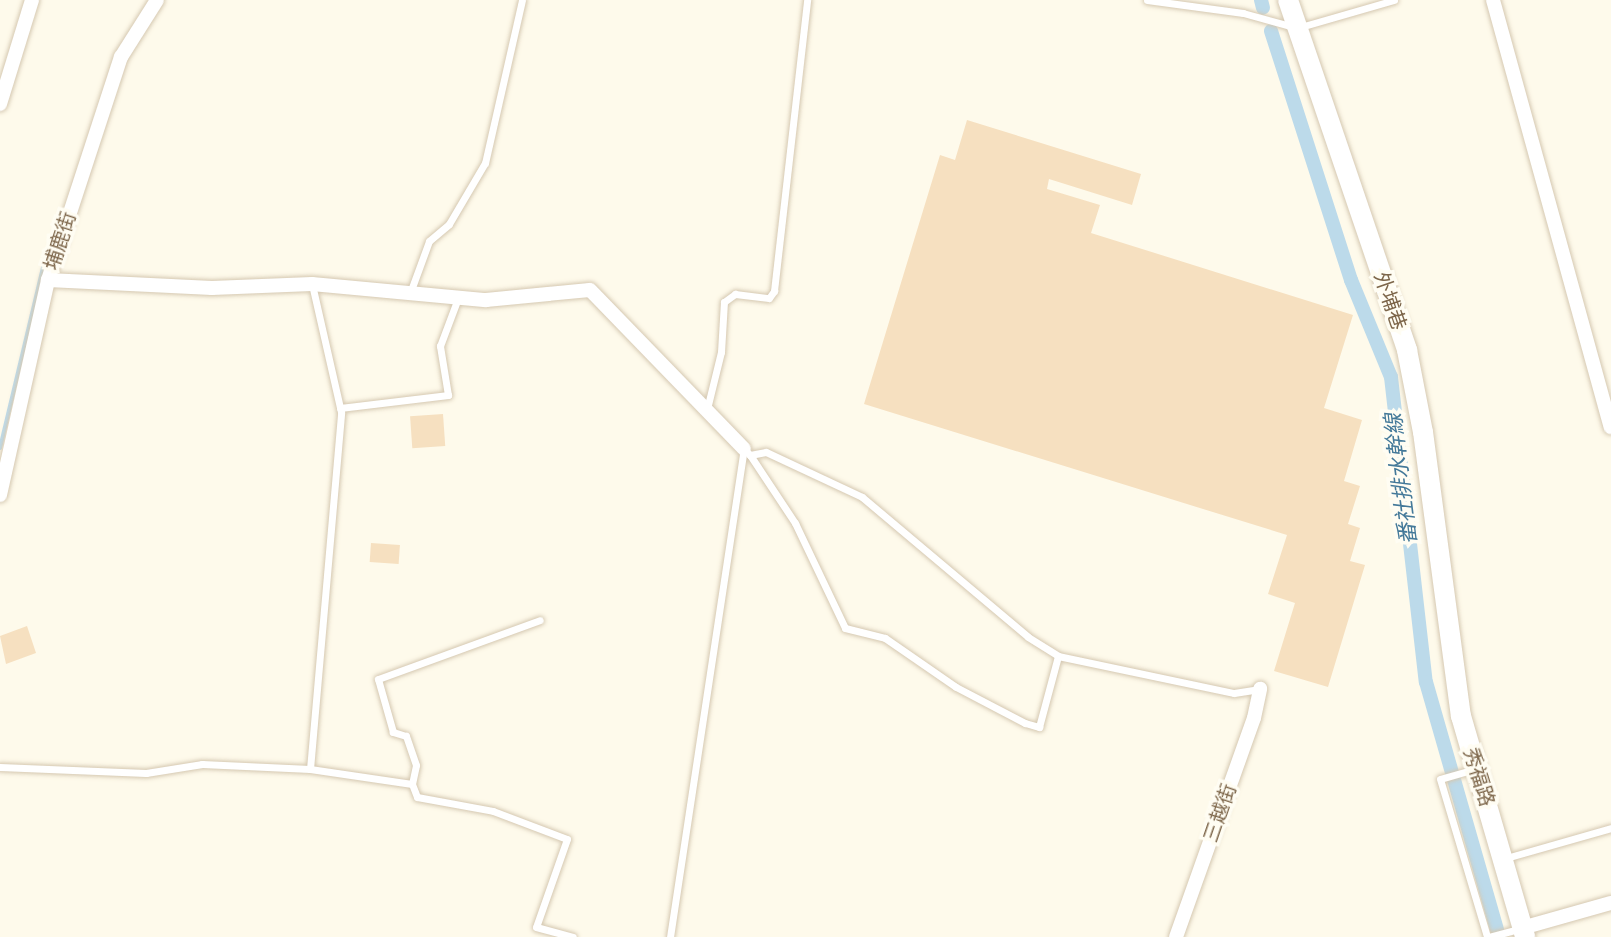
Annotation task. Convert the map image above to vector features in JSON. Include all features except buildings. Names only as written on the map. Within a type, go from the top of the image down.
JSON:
[{"type":"street","points":[[0,104],[32,0]]},
{"type":"street","name":"埔鹿街","points":[[0,495],[48,280],[121,57],[157,0]]},
{"type":"street","name":"外埔巷","points":[[1288,0],[1407,350],[1423,432],[1445,614]]},
{"type":"street","points":[[1493,0],[1611,427]]},
{"type":"street","points":[[48,280],[212,288],[312,284],[486,300],[590,290],[747,452]]},
{"type":"street","name":"秀福路","points":[[1445,614],[1461,716],[1523,933]]},
{"type":"street","name":"三越街","points":[[1176,937],[1254,718],[1260,689]]},
{"type":"street","points":[[1523,933],[1611,903]]},
{"type":"lane","points":[[410,293],[429,241],[449,224],[485,163],[522,0]]},
{"type":"lane","points":[[707,409],[721,352],[724,302],[735,294],[769,298],[774,291],[807,0]]},
{"type":"lane","points":[[1147,0],[1243,13],[1297,28],[1394,0]]},
{"type":"lane","points":[[310,769],[340,408],[312,284]]},
{"type":"lane","points":[[340,408],[448,395],[440,346],[458,298]]},
{"type":"lane","points":[[747,452],[795,523],[845,628],[885,638],[956,687],[1025,723],[1039,727],[1058,656]]},
{"type":"lane","points":[[747,452],[766,452],[862,497],[1028,637],[1058,656],[1234,693],[1260,689]]},
{"type":"lane","points":[[670,937],[747,452]]},
{"type":"lane","points":[[540,620],[378,679],[393,732],[406,736],[416,765],[412,784],[417,797],[493,811],[567,839],[536,927],[573,937]]},
{"type":"lane","points":[[0,767],[146,773],[202,764],[310,769],[412,784]]},
{"type":"lane","points":[[1477,768],[1440,779],[1488,937],[1523,933]]},
{"type":"lane","points":[[1504,858],[1611,828]]},
{"type":"waterway","name":"番社排水幹線","points":[[1261,0],[1263,8]]},
{"type":"waterway","name":"番社排水幹線","points":[[1271,31],[1351,280],[1391,377],[1426,682],[1499,937]]},
{"type":"waterway","points":[[0,448],[47,251]]}]
